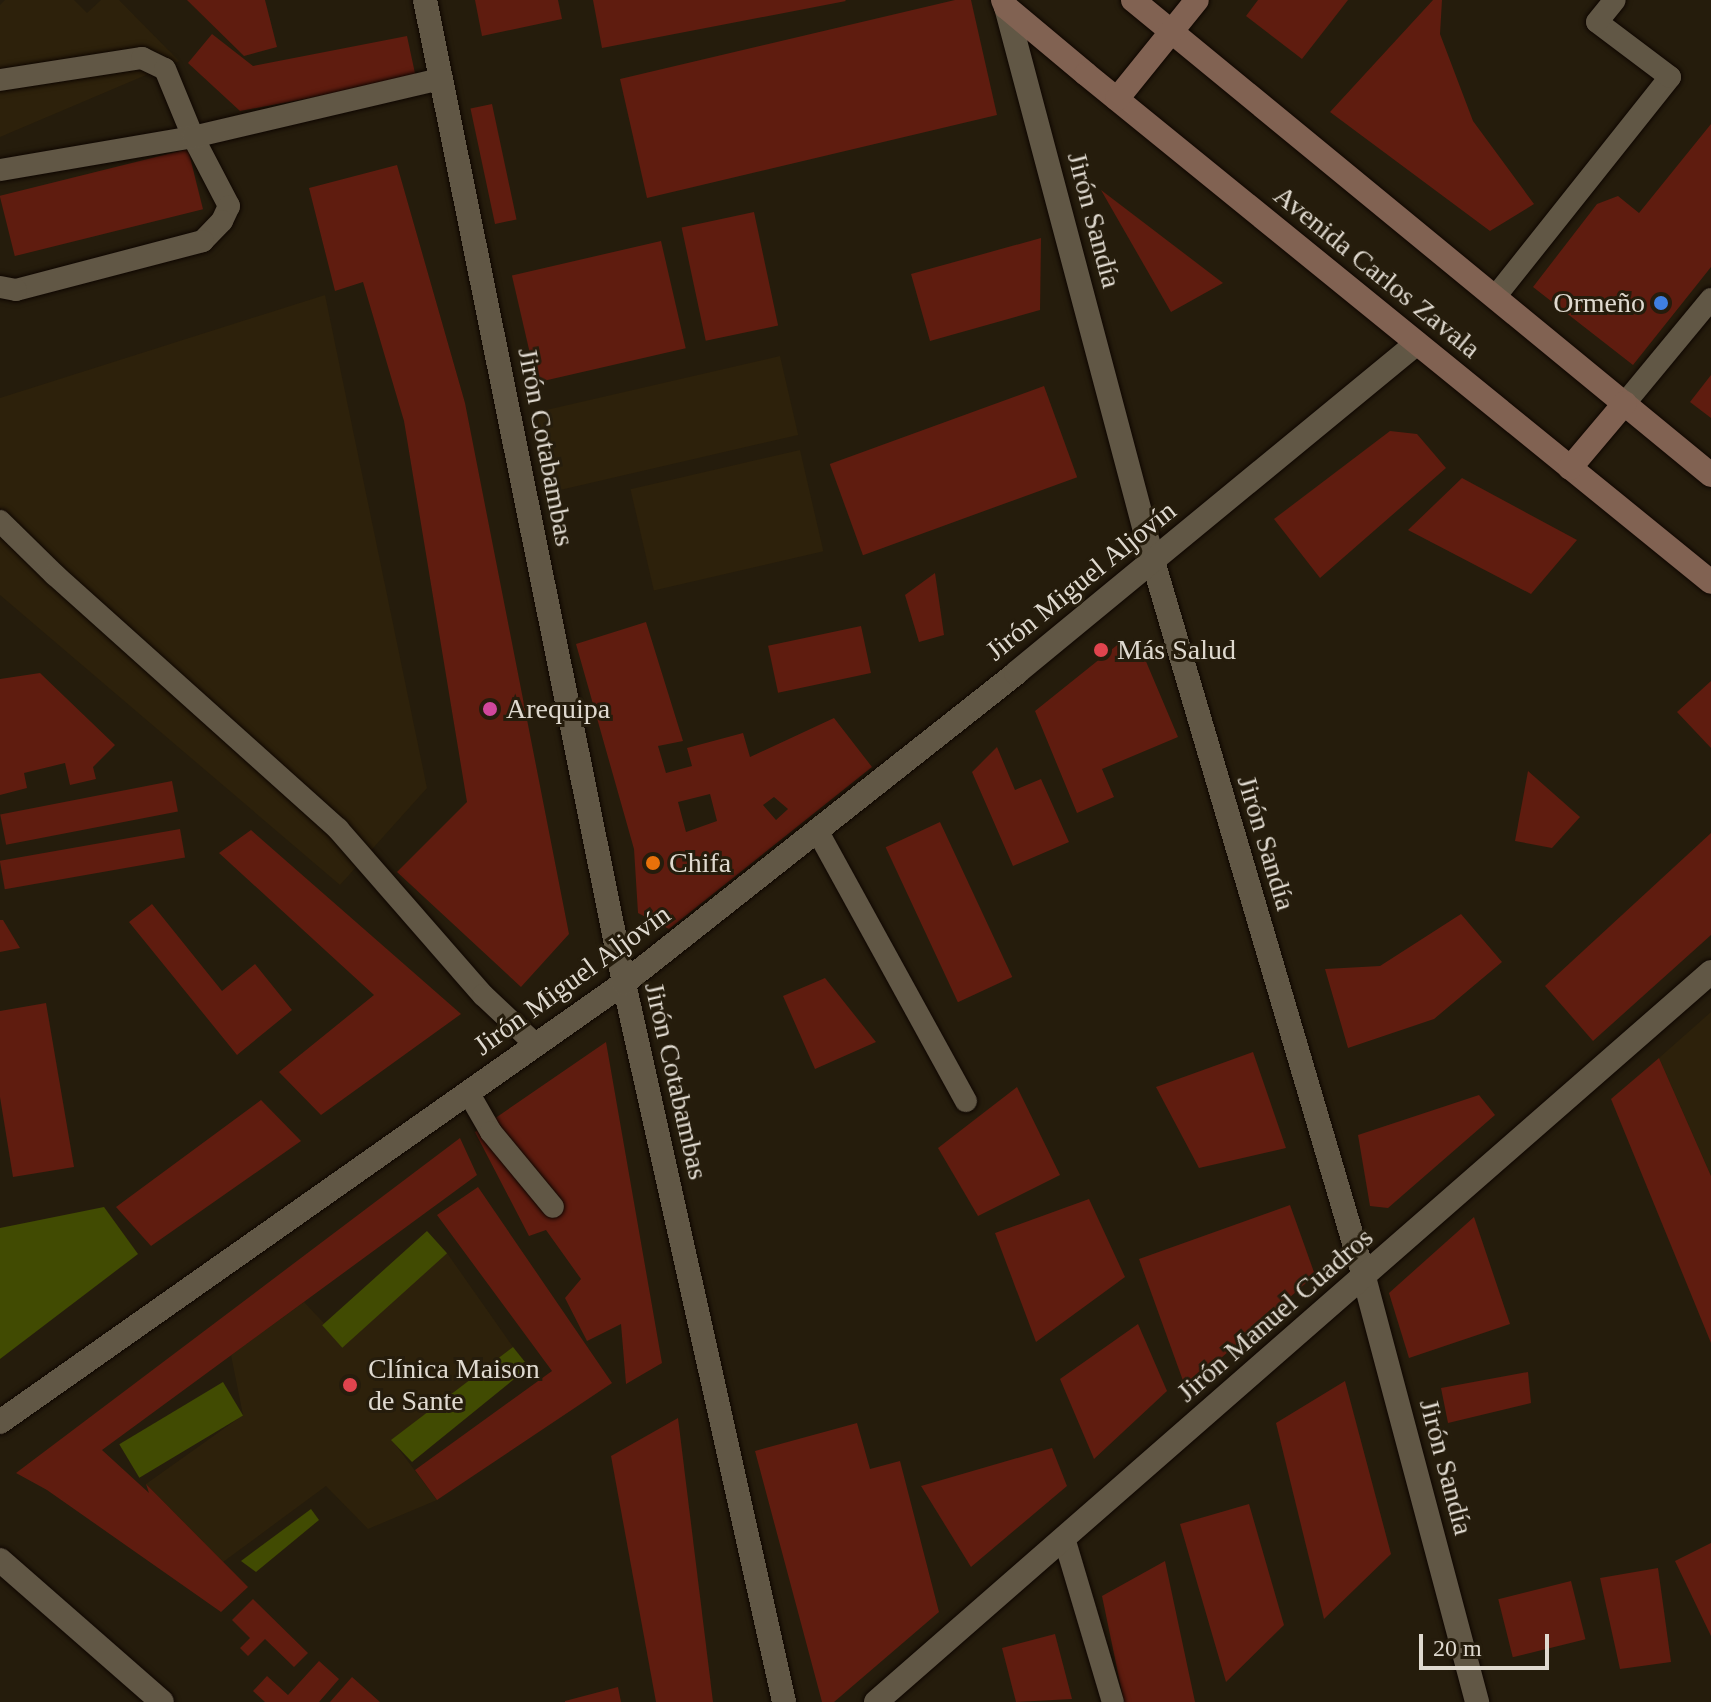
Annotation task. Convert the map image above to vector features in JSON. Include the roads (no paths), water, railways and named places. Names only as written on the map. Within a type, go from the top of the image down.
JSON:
[{"type":"main road","name":"Avenida Carlos Zavala","points":[[1133,0],[1711,475]]},
{"type":"main road","points":[[1117,99],[1197,0]]},
{"type":"main road","name":"Avenida Carlos Zavala","points":[[1004,4],[1711,582]]},
{"type":"main road","points":[[1570,468],[1625,403]]},
{"type":"street","name":"Jirón Cotabambas","points":[[425,0],[624,983],[784,1702]]},
{"type":"street","name":"Jirón Sandía","points":[[1004,4],[1153,561],[1364,1277],[1477,1702]]},
{"type":"street","name":"Jirón Miguel Aljovín","points":[[0,1422],[624,983],[818,832],[1417,343]]},
{"type":"street","name":"Jirón Manuel Cuadros","points":[[876,1702],[1711,972]]},
{"type":"street","points":[[0,1560],[162,1702]]},
{"type":"lane","points":[[1495,297],[1670,77],[1597,22],[1615,0]]},
{"type":"lane","points":[[0,80],[142,58],[165,69],[193,137],[229,206],[222,221],[203,241],[16,290],[0,287]]},
{"type":"lane","points":[[0,170],[193,137],[441,79]]},
{"type":"lane","points":[[1625,403],[1711,299]]},
{"type":"lane","points":[[0,521],[55,575],[338,829],[483,995],[536,1045]]},
{"type":"lane","points":[[818,832],[966,1101]]},
{"type":"lane","points":[[468,1092],[491,1132],[553,1207]]},
{"type":"lane","points":[[1064,1538],[1113,1702]]},
{"type":"place","name":"Ormeño","points":[[1661,303]]},
{"type":"place","name":"Más Salud","points":[[1101,650]]},
{"type":"place","name":"Arequipa","points":[[490,709]]},
{"type":"place","name":"Chifa","points":[[653,863]]},
{"type":"place","name":"Clínica Maison de Sante","points":[[350,1385]]}]
